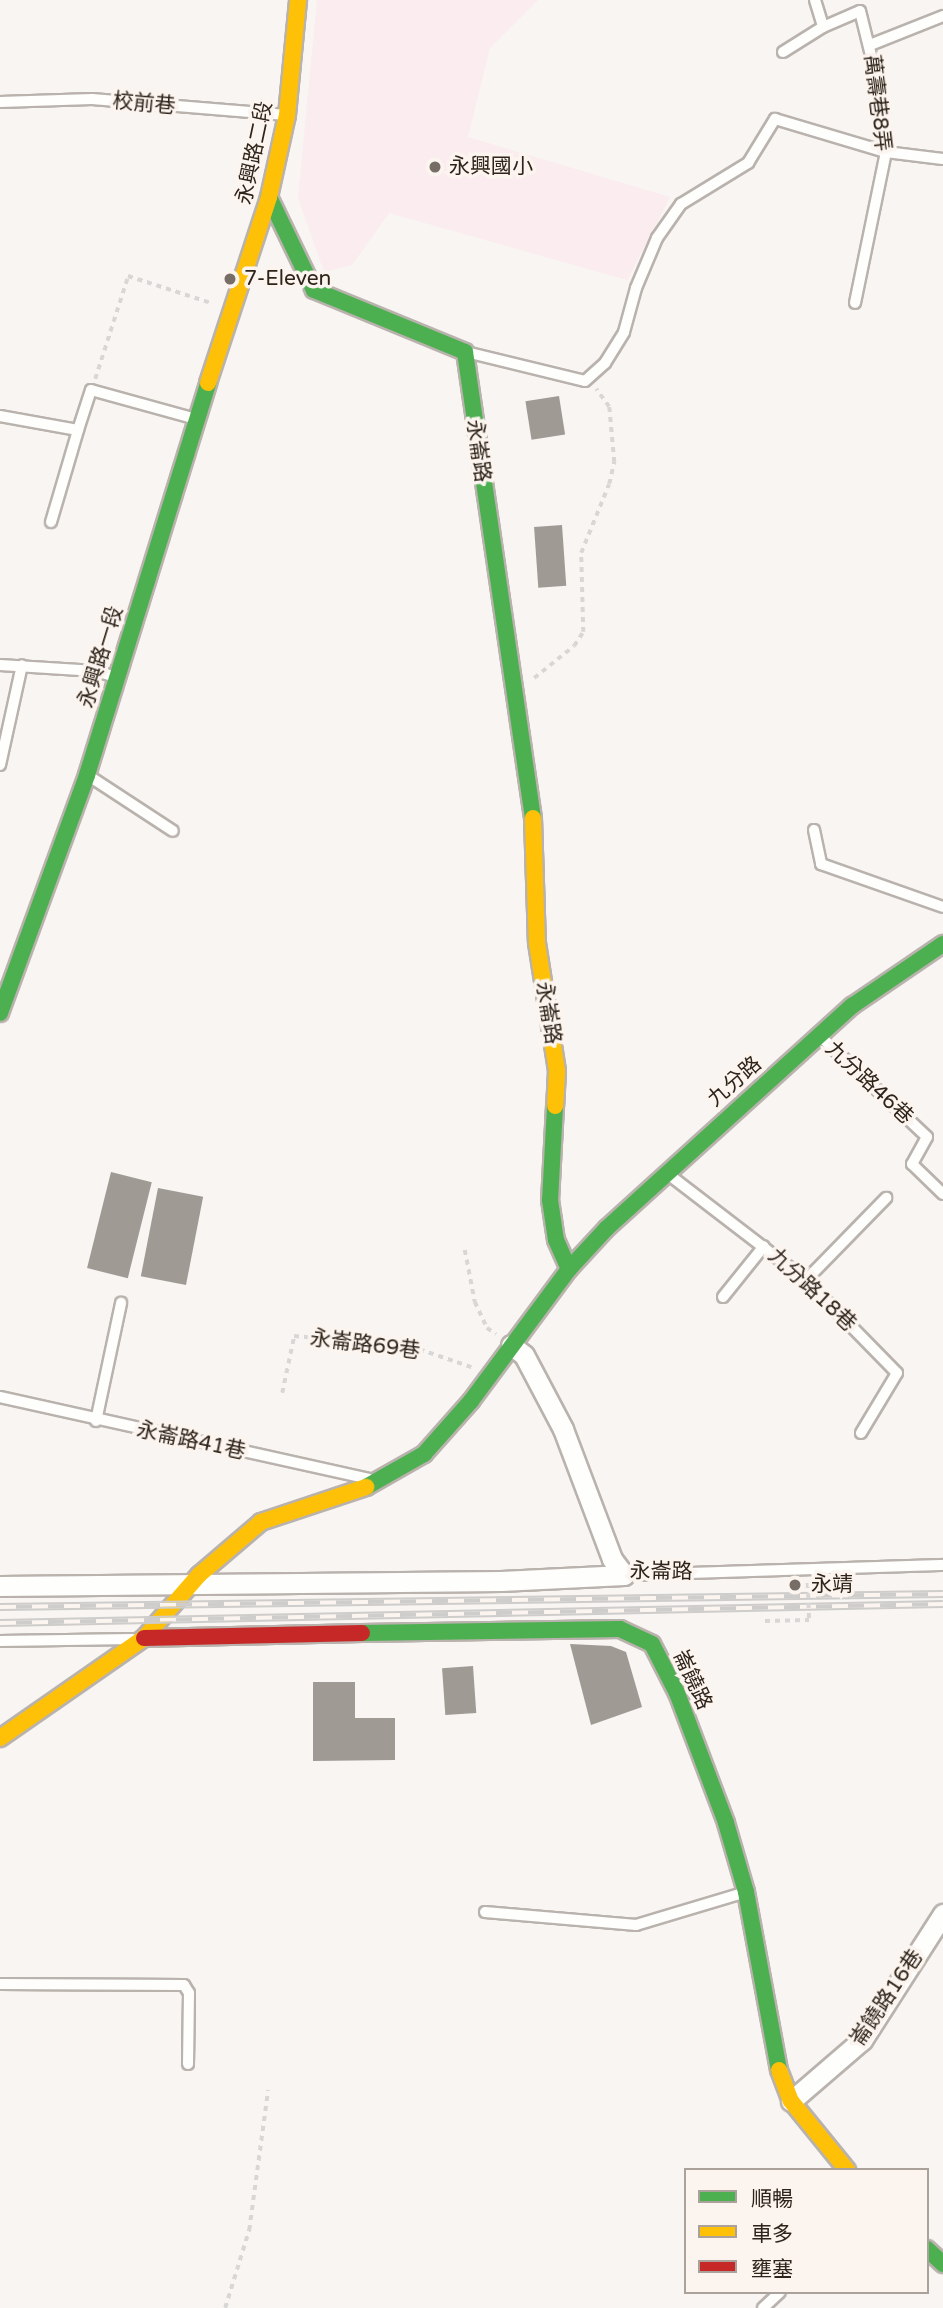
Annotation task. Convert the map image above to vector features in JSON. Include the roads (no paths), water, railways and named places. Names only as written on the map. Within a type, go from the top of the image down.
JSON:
[{"type":"street","name":"永興路二段","points":[[230,310],[269,197],[287,115],[298,0]]},
{"type":"street","points":[[269,197],[299,266],[314,290],[344,306],[465,352]]},
{"type":"street","name":"永興路一段","points":[[0,1013],[87,775],[230,310]]},
{"type":"street","name":"永崙路","points":[[465,352],[533,801],[537,943],[557,1070],[550,1200],[556,1240],[569,1269]]},
{"type":"street","name":"九分路","points":[[569,1269],[665,1172],[819,1035],[912,962],[943,944]]},
{"type":"street","points":[[0,1738],[144,1639],[193,1584],[261,1522],[382,1482],[424,1454],[490,1374],[569,1269]]},
{"type":"street","name":"永崙路","points":[[511,1345],[524,1355],[563,1429],[612,1559],[624,1575]]},
{"type":"street","points":[[0,1586],[501,1581],[624,1575]]},
{"type":"street","name":"崙饒路","points":[[144,1639],[558,1628],[635,1633],[652,1644],[677,1693],[726,1823],[746,1892],[762,2008],[791,2101],[845,2168]]},
{"type":"street","name":"崙饒路16巷","points":[[791,2101],[862,2040],[943,1914]]},
{"type":"street","points":[[929,2251],[943,2264]]},
{"type":"lane","points":[[783,52],[823,27],[814,0]]},
{"type":"lane","name":"萬壽巷8弄","points":[[823,27],[860,11],[870,45],[886,152],[855,303]]},
{"type":"lane","points":[[870,45],[943,16]]},
{"type":"lane","name":"校前巷","points":[[0,102],[92,99],[287,115]]},
{"type":"lane","points":[[465,352],[585,381],[605,363],[624,332],[636,288],[657,238],[681,204],[748,163],[775,119],[886,152],[943,159]]},
{"type":"lane","points":[[51,522],[92,390],[196,419]]},
{"type":"lane","points":[[0,416],[78,430]]},
{"type":"lane","points":[[0,665],[22,665],[116,677]]},
{"type":"lane","points":[[0,765],[22,665]]},
{"type":"lane","points":[[87,775],[173,831]]},
{"type":"lane","points":[[814,830],[821,863],[943,907]]},
{"type":"lane","name":"九分路46巷","points":[[819,1035],[927,1137],[912,1164],[943,1194]]},
{"type":"lane","name":"九分路18巷","points":[[665,1172],[806,1280],[897,1373],[861,1433]]},
{"type":"lane","points":[[806,1280],[886,1198]]},
{"type":"lane","points":[[723,1297],[764,1246]]},
{"type":"lane","points":[[96,1420],[121,1303]]},
{"type":"lane","name":"永崙路41巷","points":[[0,1397],[382,1482]]},
{"type":"lane","name":"永崙路","points":[[624,1575],[943,1565]]},
{"type":"lane","points":[[0,1641],[144,1639]]},
{"type":"lane","points":[[485,1912],[636,1925],[746,1892]]},
{"type":"lane","points":[[0,1984],[184,1985],[190,2020],[188,2064]]},
{"type":"lane","points":[[763,2308],[778,2294]]},
{"type":"railway","points":[[0,1607],[943,1594]]},
{"type":"railway","points":[[0,1623],[943,1604]]},
{"type":"place","name":"永興國小","points":[[435,167]]},
{"type":"place","name":"7-Eleven","points":[[230,279]]},
{"type":"place","name":"永靖","points":[[795,1585]]}]
